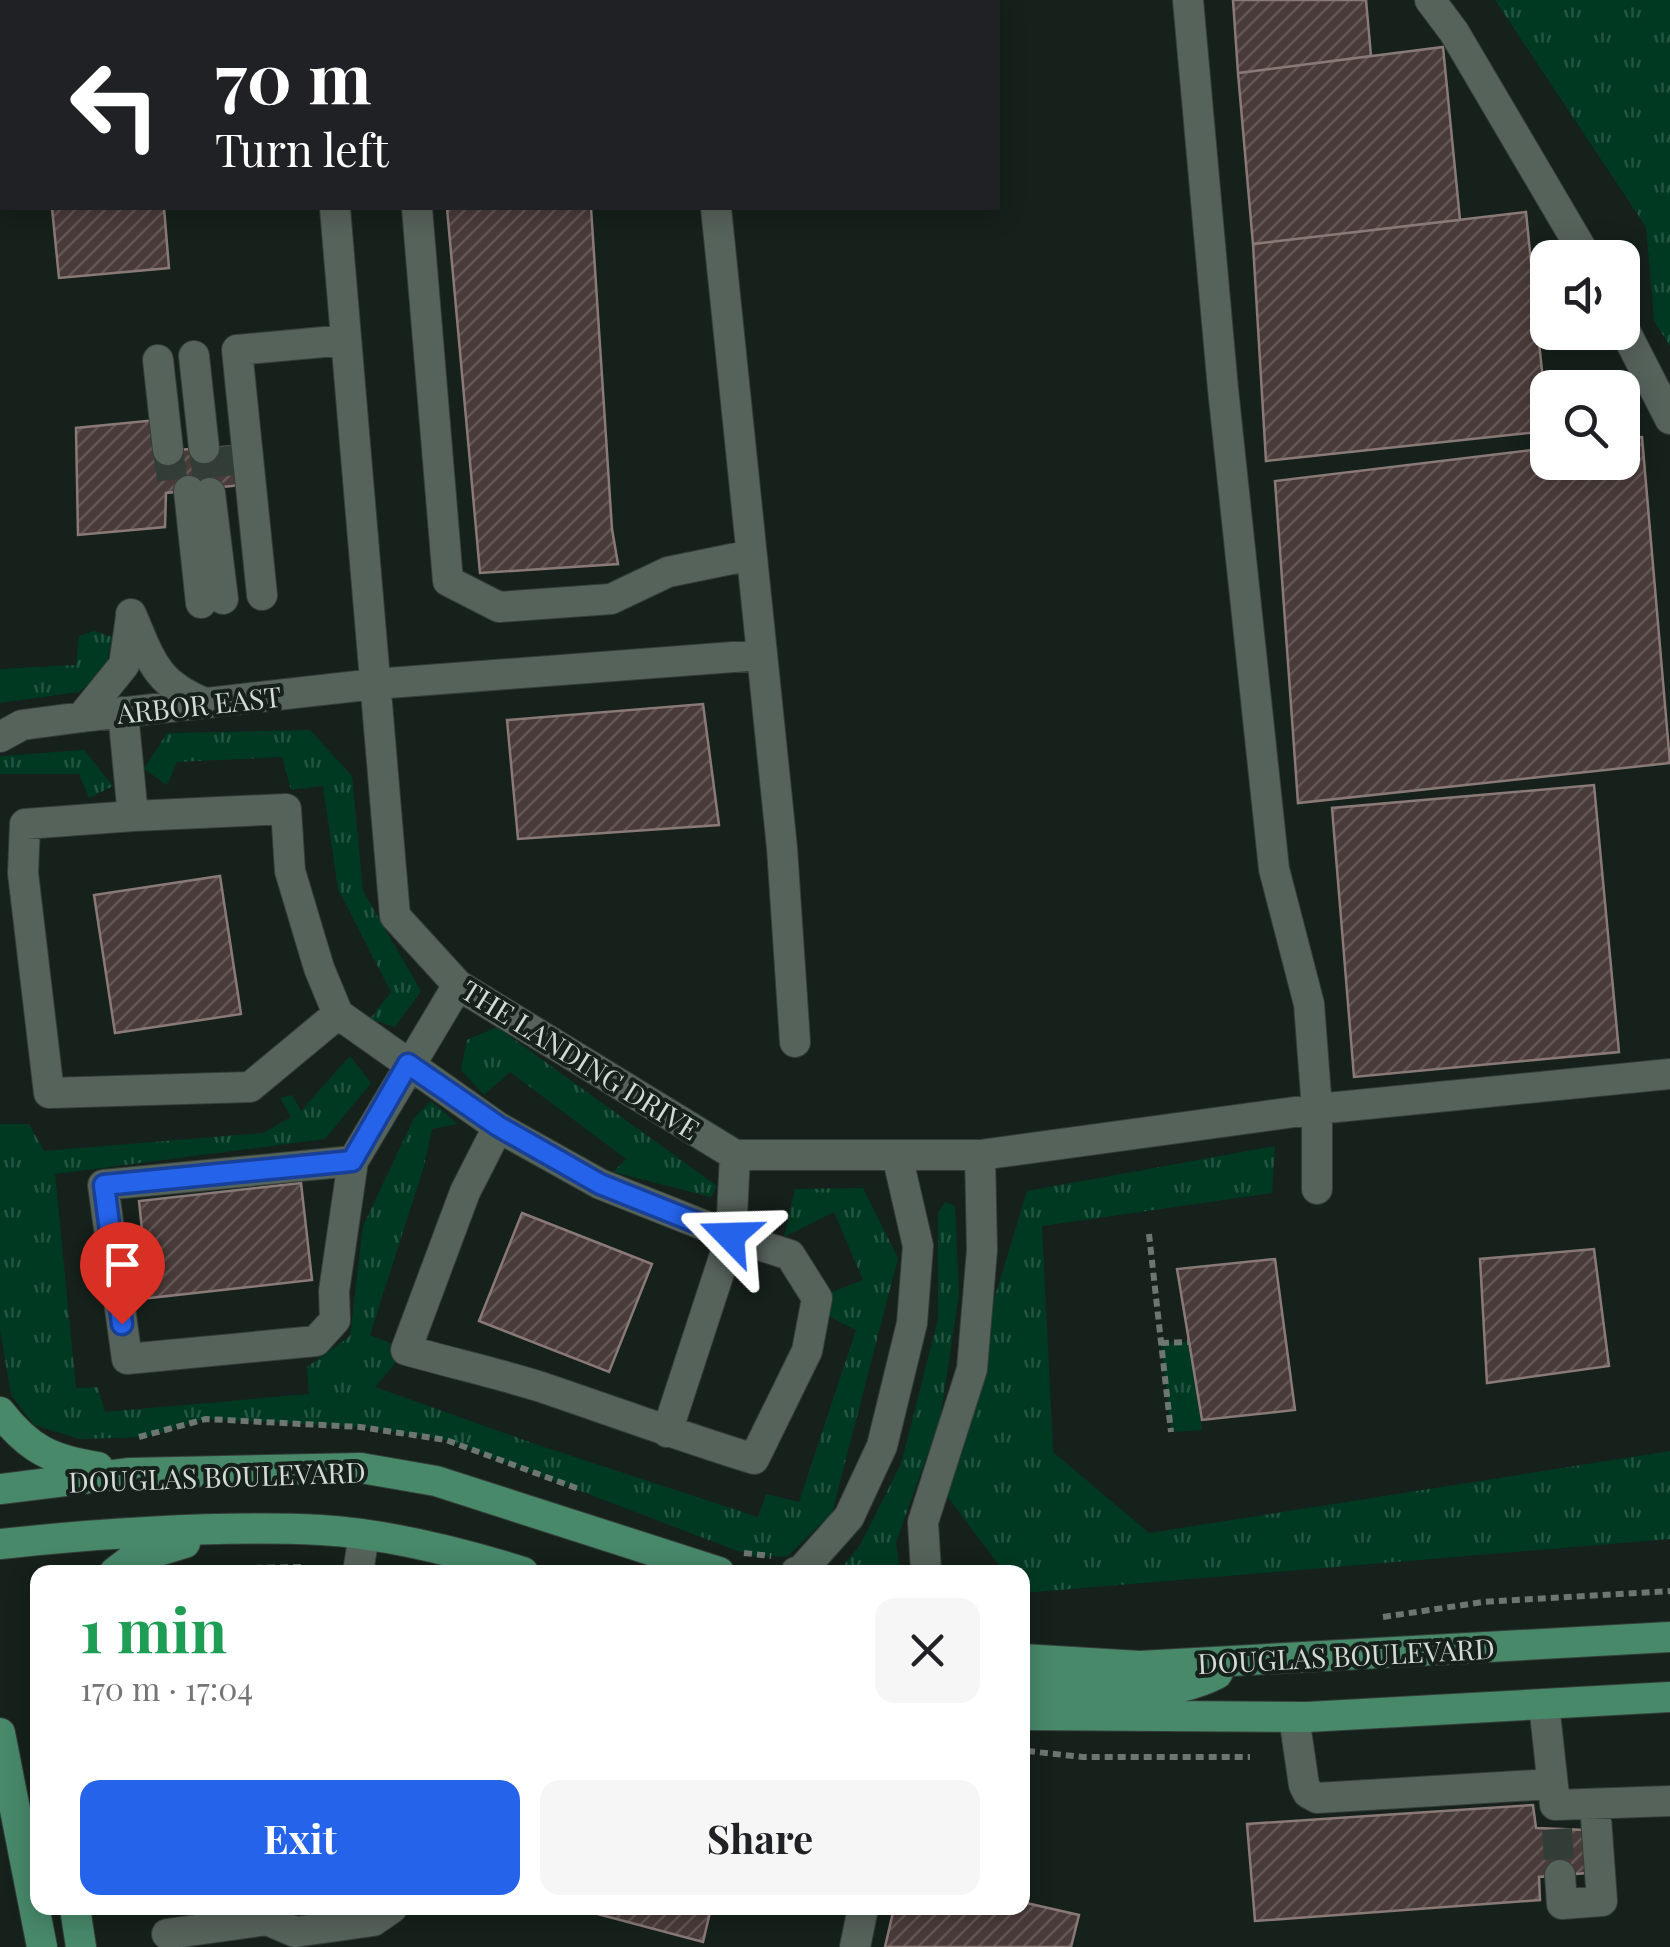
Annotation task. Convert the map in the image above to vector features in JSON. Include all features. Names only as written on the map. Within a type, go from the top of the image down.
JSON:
[{"type":"main road","points":[[0,1412],[23,1440],[51,1455],[69,1463],[130,1473]]},
{"type":"main road","name":"DOUGLAS BOULEVARD","points":[[0,1489],[130,1473],[329,1468],[380,1471],[436,1481],[697,1565]]},
{"type":"main road","name":"DOUGLAS BOULEVARD","points":[[0,1544],[172,1532],[322,1530],[470,1555],[502,1565]]},
{"type":"main road","points":[[124,1565],[132,1559],[196,1540],[355,1534]]},
{"type":"main road","name":"DOUGLAS BOULEVARD","points":[[1030,1659],[1140,1666],[1670,1638]]},
{"type":"main road","points":[[1030,1686],[1126,1692],[1174,1689],[1217,1674],[1223,1661]]},
{"type":"main road","name":"DOUGLAS BOULEVARD","points":[[1030,1715],[1294,1717],[1670,1697]]},
{"type":"main road","points":[[0,1733],[30,1886]]},
{"type":"main road","points":[[36,1915],[42,1947]]},
{"type":"main road","points":[[76,1915],[81,1947]]},
{"type":"street","points":[[1188,0],[1224,400],[1274,869],[1309,1004],[1318,1190]]},
{"type":"street","points":[[1430,0],[1454,32],[1576,240]]},
{"type":"street","name":"THE LANDING DRIVE","points":[[335,210],[395,916],[458,985],[735,1155]]},
{"type":"street","points":[[416,210],[448,581],[499,607],[612,599],[668,572],[751,556]]},
{"type":"street","points":[[716,210],[782,848],[795,1042]]},
{"type":"street","points":[[196,355],[346,340]]},
{"type":"street","points":[[1635,350],[1670,419]]},
{"type":"street","points":[[196,355],[196,449],[196,355]]},
{"type":"street","points":[[196,355],[223,600]]},
{"type":"street","points":[[223,600],[200,489],[223,600]]},
{"type":"street","points":[[82,716],[124,665],[131,614],[156,672],[178,692],[209,704]]},
{"type":"street","name":"ARBOR EAST","points":[[7,726],[375,684],[760,655]]},
{"type":"street","points":[[123,712],[132,816]]},
{"type":"street","points":[[338,1014],[250,1087],[49,1093],[23,873],[25,824],[286,809],[290,871],[319,968],[338,1014],[498,1126],[600,1184],[730,1236],[790,1254],[817,1298],[806,1352],[754,1459],[538,1386],[406,1350],[465,1192],[498,1126]]},
{"type":"street","points":[[352,1161],[104,1185],[127,1360],[316,1341],[335,1320],[334,1292],[352,1161],[458,985]]},
{"type":"street","points":[[667,1432],[730,1236],[735,1155],[980,1155],[1317,1110],[1670,1074]]},
{"type":"street","points":[[803,1565],[849,1517],[858,1500],[882,1446],[912,1323],[918,1246],[897,1155]]},
{"type":"street","points":[[926,1565],[923,1522],[972,1369],[982,1250],[980,1155]]},
{"type":"street","points":[[355,1534],[357,1565]]},
{"type":"street","points":[[1544,1704],[1554,1806]]},
{"type":"street","points":[[1294,1717],[1304,1785],[1317,1798],[1554,1806],[1670,1800]]},
{"type":"street","points":[[1560,1876],[1562,1904],[1602,1902],[1595,1804]]},
{"type":"street","points":[[165,1930],[254,1915]]},
{"type":"street","points":[[262,1915],[295,1932],[373,1921],[382,1915]]},
{"type":"street","points":[[855,1947],[862,1915]]},
{"type":"path","points":[[1150,1234],[1171,1432]]},
{"type":"path","points":[[1161,1343],[1189,1342]]},
{"type":"path","points":[[1366,1620],[1483,1602],[1670,1591]]},
{"type":"path","points":[[1030,1751],[1083,1756],[1250,1757]]},
{"type":"green space","points":[[1495,0],[1670,0],[1670,346],[1654,321],[1646,227]]},
{"type":"green space","points":[[94,631],[112,637],[106,669],[79,692],[0,703],[0,669],[76,665],[79,636]]},
{"type":"green space","points":[[310,730],[352,776],[363,891],[421,991],[395,1027],[370,1019],[391,992],[338,889],[323,786],[291,790],[282,757],[177,762],[167,785],[144,769],[167,733]]},
{"type":"green space","points":[[84,750],[113,786],[89,798],[79,774],[0,774],[0,756]]},
{"type":"green space","points":[[497,1027],[717,1186],[711,1197],[613,1172],[626,1159],[510,1072],[484,1095],[461,1070],[467,1040]]},
{"type":"green space","points":[[350,1056],[371,1083],[325,1139],[55,1174],[76,1388],[98,1387],[105,1412],[309,1394],[307,1367],[350,1336],[363,1226],[414,1118],[431,1101],[458,1124],[432,1129],[424,1166],[370,1335],[406,1350],[375,1387],[758,1517],[766,1494],[799,1502],[856,1330],[815,1309],[817,1298],[863,1280],[834,1212],[784,1237],[795,1189],[863,1188],[898,1258],[832,1513],[787,1557],[751,1556],[446,1440],[360,1427],[206,1419],[146,1437],[80,1439],[34,1425],[11,1395],[0,1330],[0,1124],[29,1124],[44,1151],[263,1133],[291,1117],[280,1098],[292,1095],[301,1111]]},
{"type":"green space","points":[[1275,1146],[1272,1193],[1042,1226],[1053,1452],[1149,1533],[1670,1451],[1670,1539],[1030,1592],[1030,1565],[999,1565],[938,1484],[1027,1191]]},
{"type":"green space","points":[[945,1202],[955,1206],[959,1294],[940,1420],[896,1542],[899,1565],[844,1565],[860,1545],[901,1464],[938,1319],[938,1213]]},
{"type":"green space","points":[[1189,1342],[1202,1430],[1171,1432],[1161,1343]]},
{"type":"building","points":[[1233,0],[1366,0],[1371,56],[1238,73]]},
{"type":"building","points":[[1443,47],[1460,220],[1253,244],[1238,73]]},
{"type":"building","points":[[52,210],[164,210],[169,268],[59,278]]},
{"type":"building","points":[[447,210],[591,210],[612,529],[618,564],[480,573]]},
{"type":"building","points":[[1526,212],[1530,350],[1540,350],[1542,370],[1530,370],[1530,433],[1266,461],[1253,244]]},
{"type":"building","points":[[156,420],[160,451],[238,446],[242,485],[166,493],[165,527],[78,535],[76,428]]},
{"type":"building","points":[[1640,437],[1670,763],[1298,803],[1275,481],[1530,450],[1530,480],[1640,480]]},
{"type":"building","points":[[703,704],[719,825],[518,839],[507,720]]},
{"type":"building","points":[[1594,785],[1619,1052],[1354,1077],[1332,808]]},
{"type":"building","points":[[220,876],[241,1014],[115,1033],[94,895]]},
{"type":"building","points":[[301,1183],[312,1280],[149,1298],[139,1201]]},
{"type":"building","points":[[522,1213],[652,1264],[609,1372],[479,1321]]},
{"type":"building","points":[[1594,1249],[1609,1366],[1487,1383],[1480,1259]]},
{"type":"building","points":[[1275,1259],[1295,1410],[1202,1420],[1177,1269]]},
{"type":"building","points":[[1533,1805],[1536,1828],[1586,1830],[1587,1873],[1539,1877],[1540,1900],[1255,1921],[1247,1824]]},
{"type":"building","points":[[1030,1904],[1079,1915],[1071,1947],[885,1947],[892,1915],[1030,1915]]},
{"type":"building","points":[[601,1915],[709,1915],[703,1942]]},
{"type":"tunnel","points":[[226,446],[229,486]]},
{"type":"tunnel","points":[[204,448],[209,488]]},
{"type":"tunnel","points":[[168,450],[174,492]]},
{"type":"tunnel","points":[[1557,1829],[1560,1875]]},
{"type":"route","points":[[122,1324],[104,1185],[352,1161],[408,1064],[498,1126],[600,1184],[730,1236]]}]
